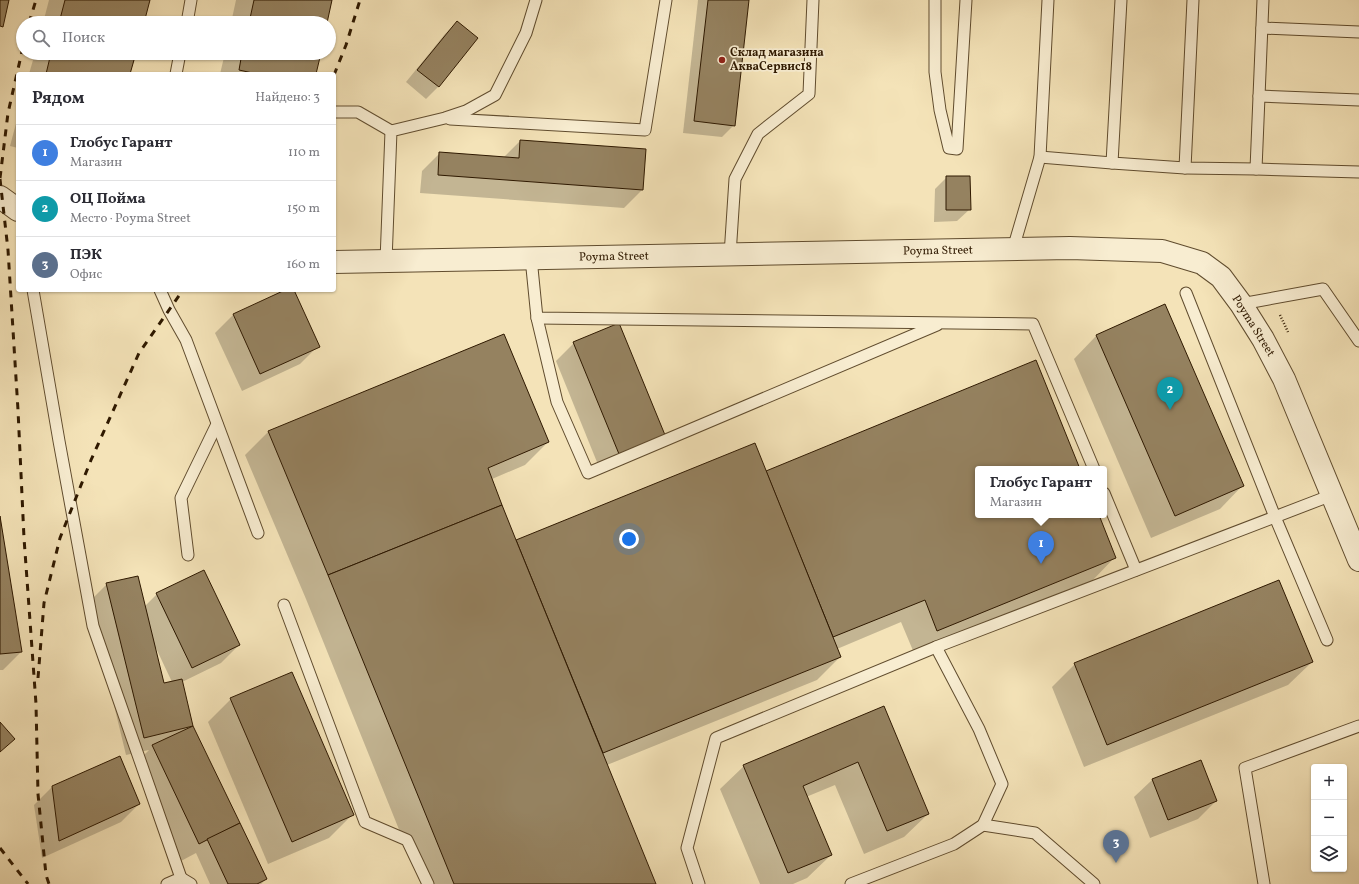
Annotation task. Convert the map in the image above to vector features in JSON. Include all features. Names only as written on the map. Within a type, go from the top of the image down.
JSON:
[{"type":"street","points":[[0,197],[16,209]]},
{"type":"street","name":"Poyma Street","points":[[336,262],[1070,248],[1162,251],[1202,263],[1221,277],[1241,304],[1284,379],[1359,560]]},
{"type":"lane","points":[[188,16],[191,0]]},
{"type":"lane","points":[[336,112],[358,112],[391,131],[445,118],[466,111],[495,95],[526,33],[536,0]]},
{"type":"lane","points":[[445,118],[645,130],[666,0]]},
{"type":"lane","points":[[730,255],[735,179],[758,134],[809,94],[813,0]]},
{"type":"lane","points":[[935,0],[935,72],[940,110],[949,148],[957,149],[966,0]]},
{"type":"lane","points":[[1013,250],[1040,157],[1048,0]]},
{"type":"lane","points":[[1112,163],[1121,0]]},
{"type":"lane","points":[[1185,168],[1193,0]]},
{"type":"lane","points":[[1256,169],[1263,0]]},
{"type":"lane","points":[[1262,28],[1359,32]]},
{"type":"lane","points":[[178,72],[179,60]]},
{"type":"lane","points":[[1259,96],[1359,100]]},
{"type":"lane","points":[[386,261],[391,131]]},
{"type":"lane","points":[[1040,157],[1185,168],[1359,172]]},
{"type":"lane","points":[[531,258],[538,318],[556,402],[588,473],[942,322]]},
{"type":"lane","points":[[1241,304],[1323,289],[1359,341]]},
{"type":"lane","points":[[33,292],[93,626],[181,878],[191,884]]},
{"type":"lane","points":[[161,292],[186,340],[258,533]]},
{"type":"lane","points":[[1186,293],[1275,517],[1327,640]]},
{"type":"lane","points":[[538,318],[1033,324],[1093,466]]},
{"type":"lane","points":[[188,555],[181,498],[217,424]]},
{"type":"lane","points":[[699,884],[687,848],[716,738],[936,647],[1332,495]]},
{"type":"lane","points":[[1107,500],[1136,570]]},
{"type":"lane","points":[[284,605],[365,822],[407,840],[428,884]]},
{"type":"lane","points":[[851,884],[954,844],[983,825],[1002,784],[979,729],[936,647]]},
{"type":"lane","points":[[1264,884],[1246,768],[1359,726]]},
{"type":"lane","points":[[983,825],[1035,833],[1094,884]]},
{"type":"lane","points":[[166,884],[181,878]]},
{"type":"building","points":[[0,0],[9,0],[3,27],[0,26]]},
{"type":"building","points":[[65,0],[150,0],[146,16],[61,16]]},
{"type":"building","points":[[254,0],[332,0],[329,16],[251,16]]},
{"type":"building","name":"Склад магазина АкваСервис18","points":[[708,0],[749,0],[735,126],[694,121]]},
{"type":"building","points":[[457,21],[478,38],[439,87],[417,70]]},
{"type":"building","points":[[49,60],[134,60],[131,72],[46,72]]},
{"type":"building","points":[[241,60],[319,60],[316,72],[248,72],[239,70]]},
{"type":"building","points":[[520,140],[646,149],[643,190],[438,175],[439,152],[519,158]]},
{"type":"building","points":[[946,176],[970,176],[971,210],[946,210]]},
{"type":"building","points":[[281,292],[295,292],[320,347],[260,374],[233,314]]},
{"type":"building","points":[[1165,304],[1244,486],[1175,516],[1096,335]]},
{"type":"building","points":[[619,323],[665,435],[619,454],[573,342]]},
{"type":"building","points":[[504,334],[549,442],[488,468],[502,505],[328,575],[268,431]]},
{"type":"building","points":[[1036,360],[1079,466],[975,466],[975,518],[1100,518],[1116,558],[937,631],[925,600],[833,637],[766,471]]},
{"type":"building","points":[[755,443],[841,657],[603,753],[516,540]]},
{"type":"building","points":[[502,505],[656,884],[454,884],[328,575]]},
{"type":"building","points":[[0,516],[22,652],[0,654]]},
{"type":"building","points":[[204,570],[240,645],[192,668],[156,593]]},
{"type":"building","points":[[138,576],[164,683],[182,679],[193,726],[144,738],[106,583]]},
{"type":"building","points":[[1279,580],[1313,662],[1107,745],[1074,663]]},
{"type":"building","points":[[292,672],[354,815],[292,842],[230,698]]},
{"type":"building","points":[[884,706],[929,814],[887,831],[858,762],[803,786],[832,855],[788,873],[743,765]]},
{"type":"building","points":[[0,722],[15,739],[0,752]]},
{"type":"building","points":[[193,726],[240,823],[199,844],[152,745]]},
{"type":"building","points":[[120,756],[140,804],[59,841],[52,786]]},
{"type":"building","points":[[1201,760],[1217,801],[1168,820],[1152,779]]},
{"type":"building","points":[[240,823],[267,879],[257,884],[228,884],[207,839]]},
{"type":"railway","points":[[31,16],[36,0]]},
{"type":"railway","points":[[335,72],[346,45],[360,0]]},
{"type":"railway","points":[[17,72],[20,60]]},
{"type":"railway","points":[[0,178],[8,113],[16,78]]},
{"type":"railway","points":[[0,179],[8,250],[18,410],[24,538],[36,704],[38,794],[46,875],[49,884]]},
{"type":"railway","points":[[38,678],[44,603],[60,538],[91,460],[139,353],[182,292]]},
{"type":"railway","points":[[0,848],[28,884]]},
{"type":"place","name":"Склад магазина АкваСервис18","points":[[722,60]]},
{"type":"place","name":"ОЦ Пойма","points":[[1170,410]]},
{"type":"place","name":"Глобус Гарант","points":[[1041,564]]},
{"type":"place","name":"ПЭК","points":[[1116,863]]}]
